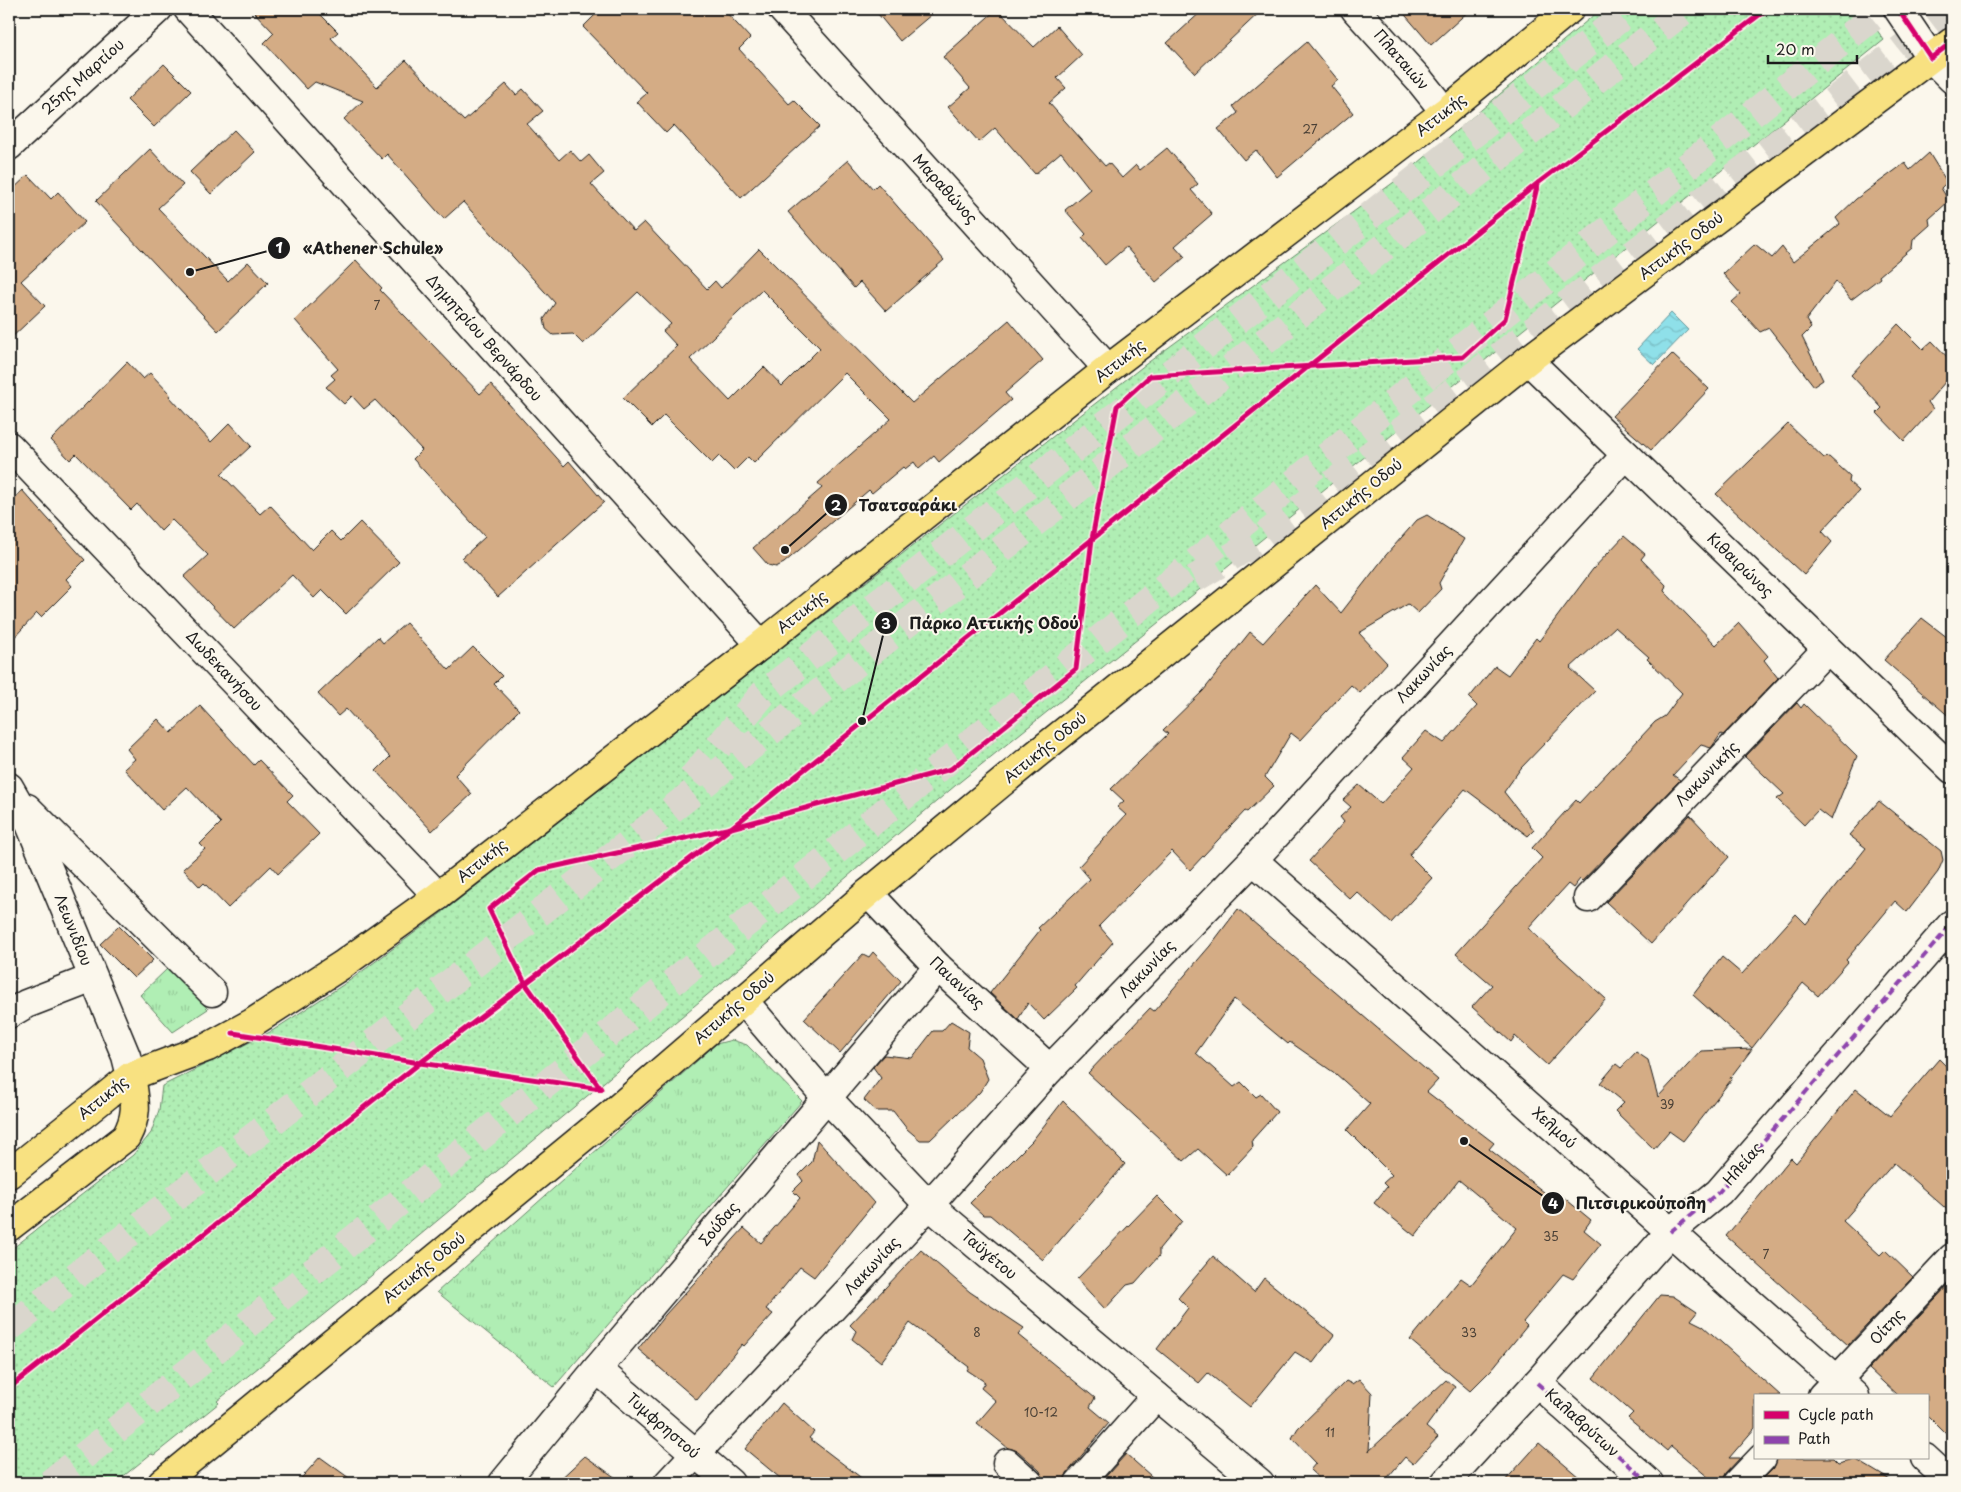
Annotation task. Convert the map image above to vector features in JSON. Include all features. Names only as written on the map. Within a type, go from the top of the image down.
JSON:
[{"type":"main road","name":"Αττικής","points":[[9,1174],[131,1076],[208,1047],[252,1023],[342,965],[438,896],[760,645],[1108,369],[1445,112],[1570,9]]},
{"type":"main road","name":"Αττικής Οδού","points":[[162,1483],[613,1113],[868,893],[1034,756],[1528,360],[1942,50]]},
{"type":"main road","points":[[9,1227],[126,1136],[134,1123],[136,1110],[131,1076]]},
{"type":"street","name":"25ης Μαρτίου","points":[[9,146],[158,9]]},
{"type":"street","name":"Δημητρίου Βερνάρδου","points":[[188,9],[760,645]]},
{"type":"street","name":"Μαραθώνος","points":[[782,9],[1108,369]]},
{"type":"street","name":"Πλαταιών","points":[[1355,9],[1421,82],[1445,112]]},
{"type":"street","points":[[1898,9],[1942,50],[1952,79]]},
{"type":"street","name":"Κιθαιρώνος","points":[[1528,360],[1952,770]]},
{"type":"street","name":"Δωδεκανήσου","points":[[9,446],[438,896]]},
{"type":"street","name":"Λακωνίας","points":[[668,1483],[929,1205],[1050,1069],[1253,860],[1626,455]]},
{"type":"street","name":"Λακωνικής","points":[[1588,898],[1827,649]]},
{"type":"street","points":[[12,791],[212,992]]},
{"type":"street","name":"Λεωνιδίου","points":[[12,791],[29,822],[126,1056],[131,1076]]},
{"type":"street","name":"Χελμού","points":[[1253,860],[1670,1232],[1838,1391]]},
{"type":"street","name":"Παιανίας","points":[[868,893],[938,966],[1050,1069]]},
{"type":"street","name":"Ηλείας","points":[[1445,1483],[1538,1383],[1670,1232],[1719,1192],[1952,924]]},
{"type":"street","name":"Σούδας","points":[[503,1483],[596,1369],[938,966]]},
{"type":"street","points":[[9,1014],[26,1004],[93,978]]},
{"type":"street","name":"Ταϋγέτου","points":[[743,1000],[826,1097],[929,1205],[1260,1483]]},
{"type":"street","name":"Οίτης","points":[[1838,1391],[1952,1258]]},
{"type":"street","name":"Τυμφρηστού","points":[[596,1369],[730,1483]]},
{"type":"street","name":"Καλαβρύτων","points":[[1538,1383],[1649,1483]]},
{"type":"street","points":[[1079,1483],[1156,1396]]},
{"type":"street","points":[[1738,1483],[1760,1460]]},
{"type":"street","points":[[1927,1460],[1952,1483]]},
{"type":"street","points":[[1006,1463],[1029,1483]]},
{"type":"green space","points":[[1601,9],[1862,9],[1884,40],[956,785],[610,1077],[154,1455],[151,1454],[115,1483],[9,1483],[9,1251],[133,1155],[151,1133],[159,1110],[162,1086],[272,1031],[349,981],[440,914],[1146,364],[1405,174]]},
{"type":"green space","points":[[168,968],[208,1009],[173,1032],[140,995]]},
{"type":"green space","points":[[732,1040],[747,1045],[802,1101],[554,1387],[437,1292],[716,1044]]},
{"type":"water","points":[[1671,313],[1688,330],[1654,365],[1637,349]]},
{"type":"building","points":[[251,9],[315,9],[338,32],[331,38],[377,87],[406,60],[464,121],[506,84],[516,95],[523,89],[543,111],[527,124],[559,160],[570,150],[581,162],[589,155],[604,173],[591,184],[634,231],[644,222],[707,289],[715,281],[721,288],[759,249],[912,403],[1009,320],[1043,360],[1005,393],[1011,400],[939,462],[934,456],[919,469],[914,462],[905,469],[903,467],[872,493],[869,490],[784,563],[776,567],[768,565],[753,548],[822,488],[818,483],[891,419],[845,373],[754,463],[748,457],[734,471],[719,456],[712,463],[664,415],[652,427],[623,398],[677,346],[663,331],[671,324],[638,292],[583,344],[573,334],[553,335],[546,329],[544,319],[555,303],[463,202],[444,219],[387,154],[382,159],[344,119],[363,101],[315,82],[307,89],[264,43],[274,33]],"holes":[[[762,290],[820,348],[782,386],[764,367],[730,401],[690,359]]]},
{"type":"building","points":[[601,9],[723,9],[750,38],[739,49],[789,104],[794,100],[820,126],[741,198],[674,125],[666,133],[637,102],[647,93],[583,27]]},
{"type":"building","points":[[874,9],[938,9],[900,41]]},
{"type":"building","points":[[997,9],[1034,47],[1057,26],[1082,55],[1057,78],[1066,88],[1049,103],[1105,166],[1109,163],[1122,178],[1136,165],[1140,170],[1167,148],[1198,184],[1191,190],[1212,214],[1175,246],[1185,257],[1156,282],[1126,247],[1105,265],[1082,238],[1086,234],[1065,210],[1090,189],[1061,152],[1035,174],[995,128],[979,142],[948,107],[970,88],[943,57]]},
{"type":"building","points":[[1204,9],[1263,9],[1195,73],[1167,43]]},
{"type":"building","points":[[1400,9],[1471,9],[1431,45]]},
{"type":"building","points":[[1307,42],[1338,80],[1331,86],[1353,113],[1277,177],[1256,150],[1244,160],[1218,129],[1238,113],[1233,106]]},
{"type":"building","points":[[164,64],[191,91],[154,127],[127,100]]},
{"type":"building","points":[[234,130],[255,152],[211,194],[190,172]]},
{"type":"building","points":[[150,149],[183,185],[158,208],[228,281],[248,262],[268,283],[218,331],[96,201]]},
{"type":"building","points":[[1929,153],[1947,182],[1941,188],[1949,201],[1929,219],[1930,225],[1913,240],[1912,248],[1879,276],[1880,278],[1851,300],[1836,281],[1806,320],[1811,328],[1802,337],[1823,380],[1814,386],[1769,328],[1760,332],[1732,302],[1741,294],[1723,274],[1755,244],[1772,258],[1782,247],[1793,262],[1840,224],[1836,218],[1856,199],[1905,163],[1910,170]]},
{"type":"building","points":[[848,160],[873,189],[878,184],[944,260],[886,311],[860,282],[854,288],[788,212]]},
{"type":"building","points":[[28,175],[51,199],[58,192],[85,222],[21,281],[45,306],[9,340],[9,193]]},
{"type":"building","points":[[356,260],[382,288],[380,290],[480,394],[491,384],[564,466],[569,461],[604,502],[498,597],[462,558],[485,537],[413,459],[422,450],[375,400],[364,409],[352,396],[344,404],[326,387],[335,379],[331,375],[338,369],[295,320]]},
{"type":"building","points":[[1898,324],[1923,349],[1932,341],[1952,362],[1952,374],[1928,402],[1933,409],[1904,441],[1877,413],[1882,408],[1851,375]]},
{"type":"building","points":[[1672,354],[1709,389],[1651,450],[1612,416]]},
{"type":"building","points":[[127,362],[143,379],[150,373],[211,442],[230,423],[251,446],[221,474],[260,514],[270,505],[312,550],[331,531],[341,541],[360,522],[399,562],[346,614],[322,590],[314,598],[292,575],[234,629],[184,577],[208,555],[172,520],[161,531],[137,504],[131,510],[76,454],[70,460],[51,440]]},
{"type":"building","points":[[1788,424],[1824,458],[1829,457],[1850,476],[1849,482],[1859,491],[1822,531],[1832,542],[1804,575],[1716,494]]},
{"type":"building","points":[[22,490],[85,560],[66,579],[72,586],[41,617],[37,613],[9,643],[9,504]]},
{"type":"building","points":[[1427,515],[1464,539],[1439,583],[1441,589],[1418,613],[1408,604],[1359,633],[1387,663],[1360,693],[1351,685],[1300,740],[1291,733],[1265,777],[1274,786],[1247,812],[1245,811],[1190,870],[1172,851],[1099,926],[1113,942],[1075,986],[1077,988],[1044,1020],[1028,1003],[1018,1019],[990,993],[1040,930],[1038,928],[1090,879],[1079,866],[1126,815],[1117,807],[1124,801],[1111,789],[1168,734],[1163,730],[1203,691],[1250,632],[1263,643],[1315,585],[1341,613],[1386,555],[1417,520]]},
{"type":"building","points":[[1624,536],[1645,554],[1641,559],[1666,585],[1664,591],[1716,645],[1739,623],[1768,656],[1764,660],[1778,678],[1723,735],[1721,734],[1711,748],[1701,745],[1673,775],[1680,780],[1582,881],[1580,879],[1573,888],[1568,884],[1528,928],[1606,999],[1547,1065],[1515,1036],[1511,1042],[1472,1007],[1492,985],[1456,954],[1542,858],[1532,848],[1576,800],[1579,803],[1655,722],[1665,716],[1682,693],[1647,659],[1649,657],[1615,627],[1570,668],[1595,691],[1521,768],[1504,792],[1534,830],[1528,836],[1465,789],[1409,855],[1432,878],[1391,923],[1357,892],[1350,899],[1309,861],[1344,822],[1340,817],[1351,807],[1343,800],[1359,785],[1381,804],[1414,767],[1403,757],[1426,731],[1444,743],[1477,706],[1469,698],[1495,666],[1508,675],[1536,638],[1539,641],[1593,569]]},
{"type":"building","points":[[1922,618],[1952,641],[1952,719],[1884,660]]},
{"type":"building","points":[[406,623],[449,670],[473,647],[502,676],[494,684],[519,710],[455,775],[472,794],[432,831],[376,771],[390,757],[346,709],[338,716],[318,694],[378,637],[383,643]]},
{"type":"building","points":[[1797,703],[1801,708],[1804,704],[1857,756],[1831,820],[1818,810],[1804,825],[1777,799],[1784,794],[1745,757]]},
{"type":"building","points":[[200,706],[254,765],[259,760],[293,795],[287,801],[319,834],[278,874],[271,866],[228,908],[204,883],[200,887],[183,869],[205,849],[200,844],[221,823],[187,787],[162,810],[124,769],[135,759],[127,749],[158,719],[171,733]]},
{"type":"building","points":[[1879,801],[1941,851],[1943,860],[1938,872],[1907,912],[1895,901],[1846,960],[1848,962],[1818,996],[1803,983],[1752,1048],[1693,995],[1722,957],[1742,974],[1796,914],[1806,924],[1866,848],[1849,835]]},
{"type":"building","points":[[1690,815],[1729,857],[1651,944],[1606,902]]},
{"type":"building","points":[[1238,909],[1438,1080],[1427,1092],[1494,1143],[1489,1149],[1549,1196],[1556,1191],[1591,1220],[1584,1230],[1601,1244],[1573,1279],[1563,1274],[1523,1322],[1527,1326],[1492,1369],[1470,1391],[1410,1340],[1461,1278],[1471,1285],[1517,1228],[1459,1180],[1415,1236],[1374,1203],[1387,1187],[1383,1183],[1392,1175],[1347,1130],[1370,1104],[1336,1074],[1290,1042],[1288,1044],[1234,999],[1196,1053],[1234,1087],[1241,1082],[1256,1097],[1261,1094],[1277,1112],[1252,1140],[1253,1147],[1227,1175],[1198,1149],[1184,1161],[1088,1073],[1150,1008],[1154,1011],[1210,946]]},
{"type":"building","points":[[119,926],[153,960],[134,978],[100,944]]},
{"type":"building","points":[[873,952],[901,981],[840,1053],[804,1019],[863,954],[869,957]]},
{"type":"building","points":[[951,1021],[969,1032],[967,1047],[980,1058],[988,1079],[980,1092],[930,1140],[920,1140],[907,1129],[893,1111],[876,1111],[864,1100],[881,1078],[873,1067],[884,1055],[912,1058],[933,1031],[942,1031]]},
{"type":"building","points":[[1752,1049],[1730,1078],[1731,1080],[1683,1141],[1669,1131],[1654,1149],[1615,1111],[1624,1102],[1600,1083],[1616,1064],[1621,1068],[1636,1052],[1648,1060],[1658,1097],[1701,1051]]},
{"type":"building","points":[[1939,1059],[1952,1072],[1952,1214],[1894,1163],[1843,1221],[1880,1255],[1885,1250],[1913,1277],[1848,1345],[1726,1236],[1791,1158],[1796,1163],[1856,1089],[1890,1116]]},
{"type":"building","points":[[1063,1101],[1125,1164],[1043,1260],[990,1215],[983,1215],[970,1203],[1032,1141]]},
{"type":"building","points":[[817,1140],[874,1203],[814,1277],[800,1267],[766,1309],[773,1314],[744,1346],[742,1344],[697,1400],[638,1349],[665,1315],[744,1228],[761,1243],[800,1198],[793,1191],[803,1181],[799,1175],[812,1162]]},
{"type":"building","points":[[1157,1196],[1182,1221],[1159,1249],[1159,1256],[1135,1283],[1127,1285],[1105,1309],[1077,1279]]},
{"type":"building","points":[[921,1250],[970,1292],[1024,1328],[1018,1335],[1095,1398],[1090,1407],[1109,1423],[1067,1473],[1064,1483],[1044,1483],[1040,1471],[1018,1451],[1008,1448],[977,1423],[996,1401],[981,1388],[985,1382],[967,1370],[969,1367],[910,1323],[881,1362],[852,1339],[856,1331],[850,1325]]},
{"type":"building","points":[[1213,1256],[1254,1292],[1264,1278],[1334,1335],[1313,1363],[1295,1352],[1250,1407],[1208,1373],[1199,1383],[1157,1349],[1188,1308],[1178,1298]]},
{"type":"building","points":[[1952,1281],[1952,1440],[1928,1416],[1928,1394],[1896,1394],[1869,1369]]},
{"type":"building","points":[[1660,1295],[1673,1296],[1697,1312],[1691,1320],[1703,1326],[1779,1394],[1754,1394],[1754,1429],[1729,1458],[1740,1458],[1726,1473],[1723,1483],[1715,1483],[1671,1446],[1667,1451],[1628,1418],[1633,1413],[1593,1378]]},
{"type":"building","points":[[1359,1379],[1372,1393],[1369,1451],[1446,1380],[1455,1387],[1426,1427],[1438,1437],[1413,1464],[1405,1457],[1383,1483],[1324,1483],[1310,1470],[1316,1463],[1292,1438],[1298,1428],[1346,1381],[1352,1384]]},
{"type":"building","points":[[782,1403],[814,1432],[809,1438],[868,1483],[786,1483],[745,1449]]},
{"type":"building","points":[[1539,1443],[1586,1483],[1503,1483]]},
{"type":"building","points":[[1126,1454],[1159,1483],[1100,1483]]},
{"type":"building","points":[[585,1456],[623,1483],[556,1483]]},
{"type":"building","points":[[320,1457],[356,1483],[297,1483]]},
{"type":"building","points":[[1776,1460],[1835,1460],[1838,1463],[1857,1460],[1895,1483],[1759,1483],[1774,1468]]},
{"type":"tunnel","points":[[691,779],[763,694],[1632,9]]},
{"type":"tunnel","points":[[9,1328],[653,824],[1686,9]]},
{"type":"tunnel","points":[[50,1483],[1883,9]]},
{"type":"tunnel","points":[[1194,579],[1256,542],[1952,10]]},
{"type":"marked path","points":[[1670,1232],[1719,1192],[1952,924]]},
{"type":"marked path","points":[[1537,1383],[1649,1483]]},
{"type":"cycle path","points":[[9,1388],[420,1063],[731,828],[1538,183],[1767,9]]},
{"type":"cycle path","points":[[1898,9],[1931,58],[1952,42]]},
{"type":"cycle path","points":[[233,1033],[420,1063],[601,1089],[525,983],[489,909],[539,870],[731,828],[951,769],[1076,669],[1092,539],[1117,406],[1150,376],[1463,357],[1505,319],[1538,183]]},
{"type":"place","name":"«Athener Schule»","points":[[190,272]]},
{"type":"place","name":"Τσατσαράκι","points":[[785,550]]},
{"type":"place","name":"Πάρκο Αττικής Οδού","points":[[862,721]]},
{"type":"place","name":"Πιτσιρικούπολη","points":[[1464,1141]]}]
